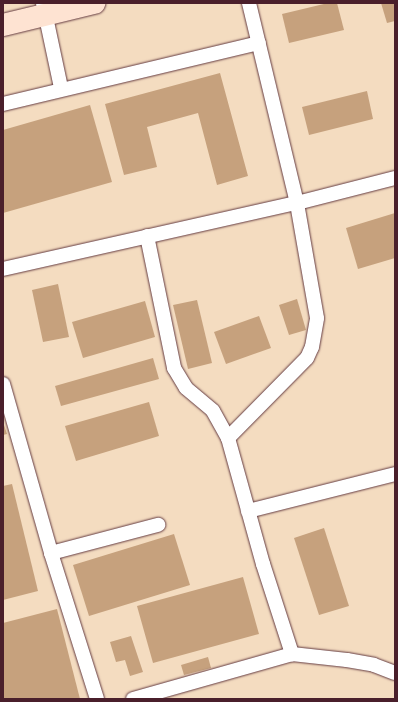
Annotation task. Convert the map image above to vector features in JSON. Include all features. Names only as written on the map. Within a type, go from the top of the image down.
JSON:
[{"type":"street","points":[[3,25],[44,9],[94,3]]},
{"type":"lane","points":[[228,438],[297,369],[312,347],[317,318],[297,203],[249,3]]},
{"type":"lane","points":[[44,9],[62,88]]},
{"type":"lane","points":[[3,104],[62,88],[259,43]]},
{"type":"lane","points":[[3,269],[297,203],[395,178]]},
{"type":"lane","points":[[147,236],[174,368],[186,388],[213,411],[228,438],[248,511],[292,654]]},
{"type":"lane","points":[[3,384],[51,553],[97,699]]},
{"type":"lane","points":[[248,511],[395,474]]},
{"type":"lane","points":[[51,553],[158,525]]},
{"type":"lane","points":[[133,699],[292,654],[347,660],[374,665],[395,673]]},
{"type":"building","points":[[328,3],[337,3],[344,30],[289,43],[282,14]]},
{"type":"building","points":[[381,3],[395,3],[395,21],[387,23]]},
{"type":"building","points":[[220,73],[248,176],[217,185],[198,113],[147,127],[157,167],[124,175],[105,104]]},
{"type":"building","points":[[367,91],[373,119],[309,135],[302,107]]},
{"type":"building","points":[[90,105],[112,182],[3,213],[3,130]]},
{"type":"building","points":[[395,213],[395,258],[358,269],[346,228]]},
{"type":"building","points":[[58,284],[69,337],[43,342],[32,290]]},
{"type":"building","points":[[297,299],[306,330],[289,335],[279,305]]},
{"type":"building","points":[[197,300],[212,363],[188,369],[173,305]]},
{"type":"building","points":[[145,301],[155,337],[83,358],[72,322]]},
{"type":"building","points":[[259,316],[271,348],[226,364],[214,332]]},
{"type":"building","points":[[153,358],[159,379],[61,406],[55,386]]},
{"type":"building","points":[[149,402],[159,436],[76,461],[65,426]]},
{"type":"building","points":[[3,422],[7,434],[3,435]]},
{"type":"building","points":[[12,484],[38,591],[3,600],[3,486]]},
{"type":"building","points":[[324,528],[349,606],[319,615],[294,538]]},
{"type":"building","points":[[174,534],[190,585],[89,616],[73,565]]},
{"type":"building","points":[[243,577],[259,634],[153,663],[137,606]]},
{"type":"building","points":[[57,609],[80,699],[3,699],[3,623]]},
{"type":"building","points":[[131,636],[143,672],[130,676],[125,660],[116,662],[110,642]]},
{"type":"building","points":[[208,657],[211,668],[184,675],[181,665]]}]
